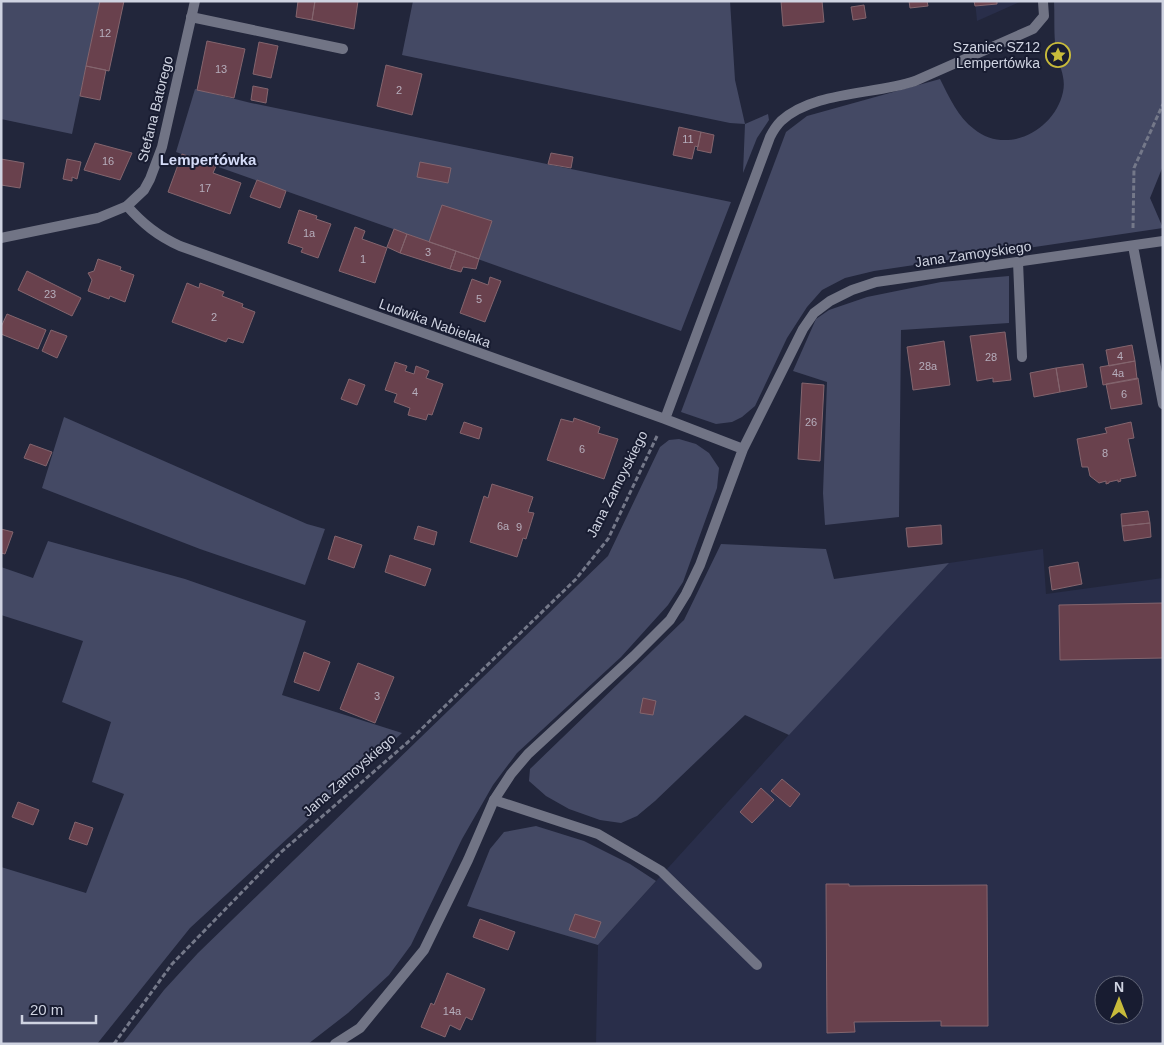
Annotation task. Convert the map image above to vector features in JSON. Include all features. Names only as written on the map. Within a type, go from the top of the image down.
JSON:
[{"type":"street","name":"Stefana Batorego","points":[[1,238],[98,218],[127,206],[144,190],[150,180],[162,147],[195,1]]},
{"type":"street","points":[[665,419],[770,137],[780,122],[794,111],[815,103],[853,93],[897,87],[915,81],[1033,30],[1044,16],[1043,2]]},
{"type":"street","points":[[191,17],[343,49]]},
{"type":"street","name":"Ludwika Nabielaka","points":[[127,206],[147,228],[163,239],[180,246],[665,419],[743,450]]},
{"type":"street","name":"Jana Zamoyskiego","points":[[335,1044],[360,1028],[424,950],[468,860],[494,800],[511,774],[528,754],[670,620],[686,594],[700,565],[743,450],[803,329],[814,313],[830,301],[852,290],[876,282],[1163,241]]},
{"type":"street","points":[[1133,246],[1163,404]]},
{"type":"street","points":[[1018,262],[1022,357]]},
{"type":"street","points":[[494,800],[598,834],[661,871],[756,965]]},
{"type":"path","points":[[1133,246],[1134,168],[1163,104]]},
{"type":"path","name":"Jana Zamoyskiego","points":[[114,1044],[172,964],[280,853],[408,742],[576,579],[608,539],[665,419]]},
{"type":"shaded area","points":[[1,1],[100,1],[72,134],[1,119]]},
{"type":"shaded area","points":[[413,1],[730,1],[735,80],[745,124],[730,123],[402,55]]},
{"type":"shaded area","points":[[975,1],[1022,1],[977,21]]},
{"type":"shaded area","points":[[1054,1],[1163,1],[1163,166],[1150,198],[1163,228],[874,271],[845,278],[822,290],[807,307],[787,338],[755,406],[742,417],[732,422],[716,424],[681,412],[786,132],[807,116],[940,79],[950,100],[974,129],[987,137],[1001,140],[1015,139],[1028,135],[1040,128],[1050,118],[1058,106],[1064,87],[1055,42]]},
{"type":"shaded area","points":[[195,89],[251,103],[731,202],[681,331],[176,152]]},
{"type":"shaded area","points":[[768,114],[769,120],[757,138],[743,173],[745,124]]},
{"type":"shaded area","points":[[1009,276],[1009,323],[901,330],[899,517],[825,525],[823,493],[827,382],[793,371],[816,319],[829,310],[867,297],[941,282]]},
{"type":"shaded area","points":[[64,417],[307,524],[325,529],[305,585],[200,549],[42,488]]},
{"type":"shaded area","points":[[679,439],[696,444],[709,453],[719,468],[717,488],[683,582],[668,605],[621,657],[517,753],[493,785],[462,839],[411,945],[389,975],[348,1013],[308,1044],[122,1044],[164,990],[198,953],[608,556],[660,447],[669,440]]},
{"type":"shaded area","points":[[48,541],[185,579],[306,621],[282,695],[402,733],[190,928],[97,1044],[1,1044],[1,867],[86,893],[124,794],[92,782],[111,722],[62,702],[83,641],[1,615],[1,567],[33,578]]},
{"type":"shaded area","points":[[721,544],[826,549],[834,579],[949,563],[789,735],[745,715],[655,801],[637,816],[621,823],[600,820],[569,809],[546,796],[529,781],[530,769],[684,620]]},
{"type":"shaded area","points":[[1043,549],[1046,594],[1163,578],[1163,1044],[596,1044],[598,945],[854,663],[949,563]]},
{"type":"shaded area","points":[[536,826],[584,841],[630,864],[656,881],[598,945],[467,906],[490,849],[504,832]]},
{"type":"building","points":[[100,1],[124,1],[109,71],[86,66]]},
{"type":"building","points":[[298,1],[315,1],[312,20],[296,17]]},
{"type":"building","points":[[315,1],[358,1],[354,29],[312,20]]},
{"type":"building","points":[[781,1],[822,1],[824,22],[783,26]]},
{"type":"building","points":[[909,1],[927,1],[928,6],[910,8]]},
{"type":"building","points":[[974,1],[997,1],[997,4],[975,6]]},
{"type":"building","points":[[864,5],[866,18],[853,20],[851,7]]},
{"type":"building","points":[[207,41],[245,49],[234,98],[197,90]]},
{"type":"building","points":[[259,42],[278,46],[271,78],[253,74]]},
{"type":"building","points":[[386,65],[422,74],[412,115],[377,106]]},
{"type":"building","points":[[86,66],[106,70],[100,100],[80,96]]},
{"type":"building","points":[[253,86],[268,89],[266,103],[251,100]]},
{"type":"building","points":[[679,127],[701,132],[698,147],[695,146],[692,159],[673,155]]},
{"type":"building","points":[[701,132],[714,135],[711,153],[697,150]]},
{"type":"building","points":[[95,143],[132,153],[120,180],[84,170]]},
{"type":"building","points":[[551,153],[573,157],[571,168],[548,164]]},
{"type":"building","points":[[182,154],[216,166],[213,173],[241,183],[230,214],[168,192]]},
{"type":"building","points":[[1,159],[24,163],[20,188],[1,185]]},
{"type":"building","points":[[67,159],[81,162],[77,179],[72,177],[72,181],[63,179]]},
{"type":"building","points":[[420,162],[451,168],[448,183],[417,177]]},
{"type":"building","points":[[257,180],[286,191],[280,208],[250,197]]},
{"type":"building","points":[[442,205],[492,221],[479,259],[429,242]]},
{"type":"building","points":[[299,210],[317,216],[316,219],[331,224],[318,258],[301,252],[303,248],[288,243]]},
{"type":"building","points":[[355,227],[365,231],[362,239],[387,248],[375,283],[339,271]]},
{"type":"building","points":[[394,229],[407,234],[400,253],[387,247]]},
{"type":"building","points":[[407,234],[456,251],[450,269],[400,253]]},
{"type":"building","points":[[456,251],[479,259],[476,269],[463,267],[461,272],[450,269]]},
{"type":"building","points":[[98,259],[121,267],[120,270],[134,275],[125,302],[110,296],[109,299],[88,291],[92,280],[88,273],[94,271]]},
{"type":"building","points":[[27,271],[81,298],[72,316],[18,290]]},
{"type":"building","points":[[490,277],[501,281],[485,322],[460,313],[472,279],[488,285]]},
{"type":"building","points":[[187,283],[199,288],[200,283],[224,292],[222,296],[243,304],[242,307],[255,312],[243,343],[228,338],[226,342],[172,322]]},
{"type":"building","points":[[7,314],[46,330],[38,349],[1,334],[1,327]]},
{"type":"building","points":[[51,330],[67,336],[57,358],[42,351]]},
{"type":"building","points":[[1005,332],[1011,380],[993,382],[993,378],[977,381],[970,336]]},
{"type":"building","points":[[944,341],[950,385],[913,390],[907,347]]},
{"type":"building","points":[[1132,345],[1135,361],[1109,366],[1106,350]]},
{"type":"building","points":[[1135,361],[1137,379],[1103,385],[1100,367]]},
{"type":"building","points":[[395,362],[407,366],[405,371],[414,374],[416,366],[429,371],[426,378],[443,384],[432,415],[428,414],[426,420],[408,415],[410,408],[394,402],[397,394],[385,390]]},
{"type":"building","points":[[1083,364],[1087,387],[1060,392],[1056,368]]},
{"type":"building","points":[[1056,368],[1060,392],[1034,397],[1030,373]]},
{"type":"building","points":[[1138,378],[1142,404],[1111,409],[1106,384]]},
{"type":"building","points":[[349,379],[365,385],[357,405],[341,399]]},
{"type":"building","points":[[802,383],[824,385],[820,461],[798,459]]},
{"type":"building","points":[[574,418],[600,427],[598,433],[618,439],[604,479],[547,460],[561,419],[573,422]]},
{"type":"building","points":[[464,422],[482,428],[479,439],[460,433]]},
{"type":"building","points":[[1131,422],[1134,438],[1128,439],[1136,476],[1120,479],[1121,481],[1118,482],[1118,480],[1106,484],[1106,481],[1099,483],[1090,476],[1088,467],[1082,467],[1077,439],[1107,433],[1105,428]]},
{"type":"building","points":[[30,444],[52,452],[46,466],[24,458]]},
{"type":"building","points":[[492,484],[533,497],[528,512],[534,513],[526,539],[523,538],[517,557],[470,542],[484,496],[488,498]]},
{"type":"building","points":[[1148,511],[1150,523],[1122,526],[1121,514]]},
{"type":"building","points":[[1150,523],[1151,537],[1124,541],[1122,526]]},
{"type":"building","points":[[941,525],[942,544],[908,547],[906,528]]},
{"type":"building","points":[[418,526],[437,532],[434,545],[414,539]]},
{"type":"building","points":[[1,529],[13,532],[5,554],[1,553]]},
{"type":"building","points":[[335,536],[362,545],[354,568],[328,559]]},
{"type":"building","points":[[390,555],[431,569],[425,586],[385,572]]},
{"type":"building","points":[[1078,562],[1082,584],[1052,590],[1049,567]]},
{"type":"building","points":[[1163,603],[1163,658],[1060,660],[1059,605]]},
{"type":"building","points":[[304,652],[330,662],[319,691],[294,682]]},
{"type":"building","points":[[358,663],[394,677],[375,723],[340,709]]},
{"type":"building","points":[[643,698],[656,701],[653,715],[640,713]]},
{"type":"building","points":[[782,779],[800,794],[790,807],[771,791]]},
{"type":"building","points":[[761,788],[774,800],[752,823],[740,812]]},
{"type":"building","points":[[18,802],[39,810],[33,825],[12,817]]},
{"type":"building","points":[[75,822],[93,828],[87,845],[69,839]]},
{"type":"building","points":[[826,884],[849,884],[849,886],[987,885],[988,1026],[941,1026],[941,1021],[854,1022],[855,1032],[827,1033]]},
{"type":"building","points":[[575,914],[601,922],[595,938],[569,930]]},
{"type":"building","points":[[480,919],[515,932],[508,950],[473,937]]},
{"type":"building","points":[[447,973],[485,989],[472,1020],[466,1017],[460,1030],[450,1025],[445,1037],[421,1027],[431,1003],[434,1005]]},
{"type":"place","name":"Szaniec SZ12 Lempertówka","points":[[1058,55]]},
{"type":"district","name":"Lempertówka","points":[[208,160]]}]
